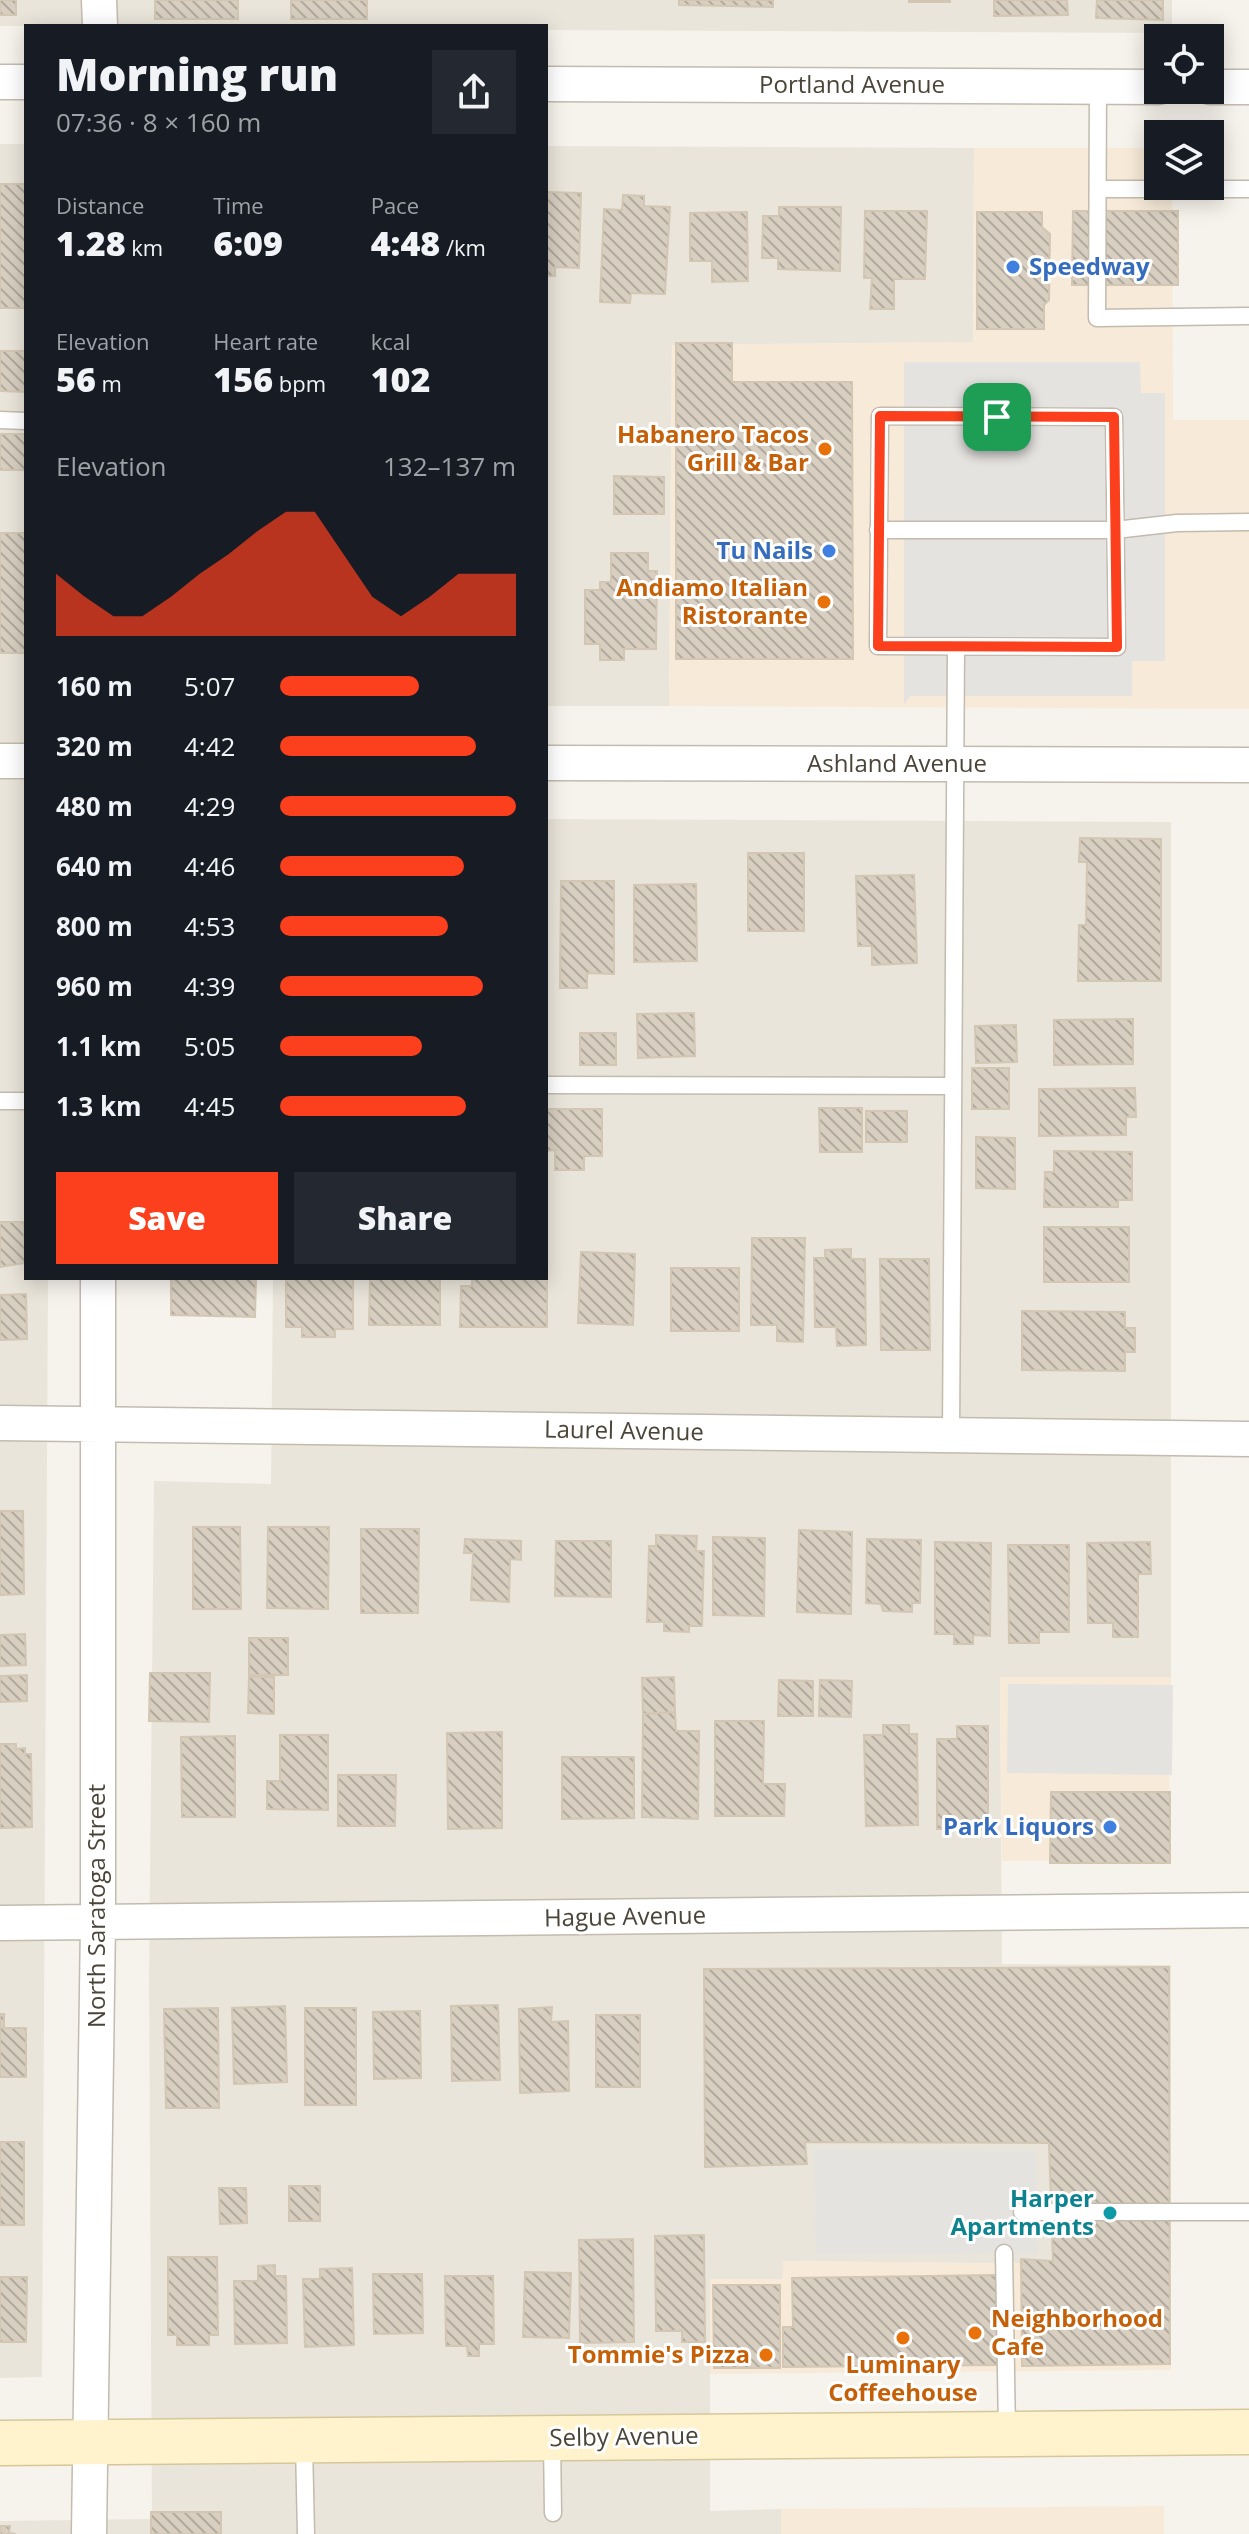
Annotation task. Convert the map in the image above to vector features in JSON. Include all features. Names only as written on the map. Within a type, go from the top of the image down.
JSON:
[{"type":"main road","name":"Selby Avenue","points":[[0,2443],[1249,2432]]},
{"type":"street","points":[[99,0],[100,24]]},
{"type":"street","points":[[0,82],[24,82]]},
{"type":"street","name":"Portland Avenue","points":[[548,84],[1144,87]]},
{"type":"street","points":[[1224,87],[1249,87]]},
{"type":"street","points":[[0,761],[24,761]]},
{"type":"street","name":"Ashland Avenue","points":[[548,763],[1249,765]]},
{"type":"street","name":"North Saratoga Street","points":[[89,2534],[98,1923],[98,1280]]},
{"type":"street","name":"Laurel Avenue","points":[[0,1423],[1249,1439]]},
{"type":"street","name":"Hague Avenue","points":[[0,1923],[1249,1910]]},
{"type":"lane","points":[[1098,86],[1097,318],[1249,316]]},
{"type":"lane","points":[[1098,189],[1249,189]]},
{"type":"lane","points":[[880,416],[1114,417],[1117,647],[878,646],[878,530],[880,416]]},
{"type":"lane","points":[[0,420],[24,421]]},
{"type":"lane","points":[[878,530],[1115,530],[1177,523],[1249,522]]},
{"type":"lane","points":[[951,1436],[956,647]]},
{"type":"lane","points":[[548,1085],[951,1086]]},
{"type":"lane","points":[[0,1101],[24,1101]]},
{"type":"lane","points":[[1022,2212],[1249,2212]]},
{"type":"lane","points":[[1004,2253],[1007,2432]]},
{"type":"lane","points":[[552,2438],[553,2513]]},
{"type":"lane","points":[[304,2440],[306,2534]]},
{"type":"shaded area","points":[[0,0],[1172,0],[1172,24],[1144,24],[1144,33],[548,30],[548,24],[0,26]]},
{"type":"shaded area","points":[[0,144],[24,144],[24,1280],[48,1280],[42,2377],[0,2378]]},
{"type":"shaded area","points":[[548,146],[974,148],[973,342],[672,345],[669,706],[548,706]]},
{"type":"shaded area","points":[[974,148],[1144,148],[1144,200],[1172,200],[1173,420],[1249,420],[1249,709],[669,706],[672,345],[973,342]]},
{"type":"shaded area","points":[[904,362],[1140,362],[1141,393],[1165,393],[1165,661],[1132,661],[1132,696],[910,696],[904,705]]},
{"type":"shaded area","points":[[548,819],[1171,822],[1171,1677],[1000,1677],[1002,1964],[1171,1965],[1171,2265],[784,2261],[783,2279],[710,2279],[710,2511],[781,2509],[1159,2534],[0,2534],[0,2521],[152,2519],[149,1978],[154,1481],[271,1484],[273,1280],[548,1280]]},
{"type":"shaded area","points":[[1000,1677],[1171,1677],[1168,1860],[1002,1861]]},
{"type":"shaded area","points":[[1008,1684],[1173,1685],[1172,1775],[1007,1773]]},
{"type":"shaded area","points":[[814,2150],[1036,2151],[1037,2253],[816,2254]]},
{"type":"shaded area","points":[[783,2261],[1171,2265],[1171,2370],[710,2374],[710,2279],[782,2279]]},
{"type":"shaded area","points":[[1164,2506],[1164,2534],[781,2534],[781,2509]]},
{"type":"building","points":[[0,0],[16,0],[16,15],[0,15]]},
{"type":"building","points":[[155,0],[238,0],[238,19],[155,19]]},
{"type":"building","points":[[291,0],[367,0],[367,19],[291,19]]},
{"type":"building","points":[[679,0],[773,0],[773,7],[679,5]]},
{"type":"building","points":[[950,0],[950,2],[909,2]]},
{"type":"building","points":[[994,0],[1067,0],[1068,15],[994,16]]},
{"type":"building","points":[[1097,0],[1163,0],[1163,20],[1096,18]]},
{"type":"building","points":[[0,184],[24,184],[24,308],[0,308]]},
{"type":"building","points":[[548,192],[581,193],[579,268],[555,267],[555,276],[548,276]]},
{"type":"building","points":[[623,195],[644,196],[644,206],[670,207],[665,294],[631,293],[630,303],[600,302],[604,209],[622,210]]},
{"type":"building","points":[[779,207],[841,207],[840,271],[778,269],[778,258],[762,258],[763,216],[779,216]]},
{"type":"building","points":[[865,211],[927,211],[925,279],[894,279],[894,309],[870,309],[872,278],[864,278]]},
{"type":"building","name":"Speedway","points":[[1073,211],[1178,211],[1178,285],[1072,285]]},
{"type":"building","points":[[747,212],[748,281],[712,282],[712,261],[690,261],[690,213]]},
{"type":"building","name":"Speedway","points":[[977,212],[1042,212],[1042,227],[1050,234],[1049,300],[1044,305],[1044,329],[977,329]]},
{"type":"building","points":[[676,343],[732,343],[732,382],[852,382],[853,659],[676,659]]},
{"type":"building","points":[[0,351],[24,351],[24,392],[0,391]]},
{"type":"building","points":[[0,434],[24,434],[24,470],[0,470]]},
{"type":"building","points":[[614,476],[664,477],[664,514],[614,514]]},
{"type":"building","points":[[0,533],[24,533],[24,653],[0,653]]},
{"type":"building","points":[[611,553],[648,553],[648,571],[657,571],[656,649],[624,649],[624,660],[600,660],[600,644],[585,644],[585,590],[600,590],[600,582],[611,582]]},
{"type":"building","points":[[1080,838],[1161,839],[1161,981],[1078,981],[1079,925],[1086,925],[1087,862],[1079,862]]},
{"type":"building","points":[[748,853],[804,853],[804,931],[748,931]]},
{"type":"building","points":[[914,875],[917,963],[872,965],[872,946],[858,946],[856,876]]},
{"type":"building","points":[[561,881],[614,881],[614,974],[587,973],[587,988],[560,988]]},
{"type":"building","points":[[696,884],[697,961],[634,962],[634,885]]},
{"type":"building","points":[[694,1013],[695,1056],[638,1058],[637,1014]]},
{"type":"building","points":[[1133,1019],[1133,1064],[1054,1065],[1054,1020]]},
{"type":"building","points":[[1016,1025],[1017,1062],[976,1063],[975,1026]]},
{"type":"building","points":[[580,1033],[616,1033],[616,1065],[580,1065]]},
{"type":"building","points":[[972,1068],[1009,1068],[1009,1109],[972,1109]]},
{"type":"building","points":[[1135,1088],[1136,1117],[1126,1117],[1126,1135],[1039,1136],[1039,1089]]},
{"type":"building","points":[[819,1108],[862,1108],[862,1152],[820,1152]]},
{"type":"building","points":[[548,1109],[602,1109],[602,1156],[584,1156],[584,1170],[555,1170],[555,1150],[548,1151]]},
{"type":"building","points":[[866,1111],[907,1111],[907,1142],[866,1142]]},
{"type":"building","points":[[976,1137],[1015,1138],[1015,1189],[976,1188]]},
{"type":"building","points":[[1054,1151],[1132,1152],[1132,1200],[1118,1200],[1118,1207],[1044,1207],[1045,1172],[1054,1172]]},
{"type":"building","points":[[0,1222],[24,1222],[24,1263],[0,1267]]},
{"type":"building","points":[[1044,1227],[1129,1227],[1129,1282],[1044,1282]]},
{"type":"building","points":[[752,1238],[805,1238],[803,1342],[777,1341],[777,1325],[751,1325]]},
{"type":"building","points":[[851,1249],[851,1259],[865,1259],[866,1345],[837,1346],[836,1327],[815,1327],[814,1258],[825,1258],[825,1250]]},
{"type":"building","points":[[581,1252],[635,1254],[633,1325],[578,1323]]},
{"type":"building","points":[[880,1259],[929,1259],[930,1350],[881,1350]]},
{"type":"building","points":[[671,1268],[739,1268],[739,1331],[671,1331]]},
{"type":"building","points":[[171,1280],[256,1280],[255,1317],[171,1315]]},
{"type":"building","points":[[286,1280],[353,1280],[353,1329],[335,1329],[335,1337],[302,1337],[302,1327],[286,1327]]},
{"type":"building","points":[[370,1280],[440,1280],[440,1325],[369,1325]]},
{"type":"building","points":[[472,1280],[547,1280],[547,1327],[460,1327],[461,1286],[472,1286]]},
{"type":"building","points":[[26,1294],[27,1339],[0,1340],[0,1295]]},
{"type":"building","points":[[1022,1311],[1125,1312],[1125,1328],[1135,1328],[1135,1352],[1125,1352],[1125,1371],[1022,1370]]},
{"type":"building","points":[[0,1511],[23,1511],[24,1594],[0,1595]]},
{"type":"building","points":[[193,1527],[240,1527],[241,1609],[193,1609]]},
{"type":"building","points":[[268,1527],[329,1527],[328,1609],[267,1608]]},
{"type":"building","points":[[361,1529],[419,1529],[418,1613],[361,1613]]},
{"type":"building","points":[[799,1530],[852,1532],[851,1614],[797,1612]]},
{"type":"building","points":[[656,1535],[697,1536],[696,1551],[704,1551],[702,1626],[689,1626],[689,1632],[664,1631],[664,1622],[647,1622],[649,1546],[656,1546]]},
{"type":"building","points":[[713,1537],[765,1538],[764,1616],[713,1615]]},
{"type":"building","points":[[465,1539],[521,1541],[521,1560],[510,1559],[509,1602],[471,1600],[473,1553],[464,1553]]},
{"type":"building","points":[[867,1539],[921,1540],[920,1603],[912,1603],[912,1612],[883,1611],[881,1604],[866,1603]]},
{"type":"building","points":[[556,1541],[611,1541],[611,1597],[555,1596]]},
{"type":"building","points":[[935,1542],[991,1543],[990,1636],[973,1635],[973,1644],[954,1644],[954,1634],[935,1634]]},
{"type":"building","points":[[1150,1542],[1151,1574],[1138,1574],[1138,1637],[1113,1637],[1113,1623],[1088,1623],[1087,1543]]},
{"type":"building","points":[[1008,1545],[1069,1545],[1069,1632],[1039,1632],[1039,1643],[1009,1643]]},
{"type":"building","points":[[25,1634],[26,1665],[0,1666],[0,1635]]},
{"type":"building","points":[[249,1638],[288,1638],[288,1675],[249,1675]]},
{"type":"building","points":[[150,1673],[210,1673],[209,1722],[149,1721]]},
{"type":"building","points":[[27,1675],[27,1701],[0,1702],[0,1676]]},
{"type":"building","points":[[249,1677],[274,1677],[274,1714],[248,1713]]},
{"type":"building","points":[[674,1677],[675,1712],[643,1714],[642,1678]]},
{"type":"building","points":[[779,1680],[813,1681],[813,1716],[778,1716]]},
{"type":"building","points":[[820,1680],[852,1681],[851,1717],[819,1716]]},
{"type":"building","points":[[675,1712],[676,1731],[699,1731],[698,1819],[642,1817],[643,1714]]},
{"type":"building","points":[[715,1721],[764,1721],[763,1784],[785,1784],[784,1816],[715,1816]]},
{"type":"building","points":[[883,1725],[909,1725],[909,1734],[917,1734],[918,1825],[866,1826],[864,1735],[883,1735]]},
{"type":"building","points":[[957,1726],[988,1726],[988,1829],[937,1829],[937,1739],[957,1739]]},
{"type":"building","points":[[502,1732],[502,1828],[448,1829],[447,1733]]},
{"type":"building","points":[[280,1735],[328,1735],[328,1810],[267,1809],[267,1781],[280,1781]]},
{"type":"building","points":[[235,1736],[235,1817],[182,1817],[181,1737]]},
{"type":"building","points":[[0,1744],[16,1744],[16,1749],[25,1748],[25,1754],[31,1754],[32,1827],[0,1828]]},
{"type":"building","points":[[562,1757],[634,1757],[634,1818],[562,1819]]},
{"type":"building","points":[[338,1775],[396,1775],[395,1826],[338,1826]]},
{"type":"building","name":"Park Liquors","points":[[1051,1792],[1170,1792],[1170,1863],[1050,1863]]},
{"type":"building","name":"Harper Apartments","points":[[1169,1967],[1170,2364],[1022,2366],[1021,2259],[1053,2261],[1049,2143],[805,2142],[807,2164],[705,2167],[704,1969]]},
{"type":"building","points":[[498,2005],[500,2080],[452,2081],[451,2006]]},
{"type":"building","points":[[285,2006],[287,2082],[234,2084],[232,2008]]},
{"type":"building","points":[[552,2007],[551,2022],[568,2021],[569,2091],[520,2093],[519,2009]]},
{"type":"building","points":[[218,2008],[219,2108],[166,2108],[164,2009]]},
{"type":"building","points":[[305,2008],[356,2008],[356,2105],[305,2105]]},
{"type":"building","points":[[420,2011],[421,2078],[374,2079],[373,2012]]},
{"type":"building","points":[[0,2014],[4,2014],[4,2028],[26,2028],[26,2077],[0,2077]]},
{"type":"building","points":[[596,2015],[640,2015],[640,2087],[596,2087]]},
{"type":"building","points":[[0,2142],[24,2142],[24,2225],[0,2225]]},
{"type":"building","points":[[289,2186],[320,2186],[320,2221],[289,2221]]},
{"type":"building","points":[[219,2188],[246,2188],[247,2223],[220,2224]]},
{"type":"building","points":[[704,2235],[705,2342],[682,2342],[682,2331],[656,2331],[655,2236]]},
{"type":"building","points":[[633,2239],[634,2342],[580,2343],[579,2240]]},
{"type":"building","points":[[168,2257],[217,2257],[218,2335],[209,2335],[209,2345],[177,2345],[177,2335],[168,2335]]},
{"type":"building","points":[[275,2265],[275,2276],[286,2276],[287,2343],[235,2344],[234,2281],[258,2281],[258,2266]]},
{"type":"building","points":[[352,2268],[354,2345],[305,2347],[303,2279],[320,2279],[320,2269]]},
{"type":"building","points":[[525,2272],[571,2273],[569,2338],[523,2337]]},
{"type":"building","points":[[373,2274],[422,2274],[423,2333],[374,2334]]},
{"type":"building","points":[[996,2275],[997,2365],[783,2367],[783,2327],[793,2327],[792,2278]]},
{"type":"building","points":[[445,2276],[493,2276],[494,2344],[479,2344],[479,2356],[468,2356],[467,2346],[446,2346]]},
{"type":"building","points":[[0,2277],[27,2277],[26,2342],[0,2342]]},
{"type":"building","points":[[713,2285],[780,2285],[780,2368],[714,2368]]},
{"type":"building","points":[[151,2512],[221,2512],[221,2534],[151,2534]]},
{"type":"building","points":[[0,2526],[10,2526],[9,2533],[16,2534],[0,2534]]},
{"type":"place","name":"Speedway","points":[[1013,267]]},
{"type":"place","name":"Habanero Tacos Grill & Bar","points":[[825,449]]},
{"type":"place","name":"Tu Nails","points":[[829,551]]},
{"type":"place","name":"Andiamo Italian Ristorante","points":[[824,602]]},
{"type":"place","name":"Park Liquors","points":[[1110,1827]]},
{"type":"place","name":"Harper Apartments","points":[[1110,2213]]},
{"type":"place","name":"Neighborhood Cafe","points":[[975,2333]]},
{"type":"place","name":"Luminary Coffeehouse","points":[[903,2338]]},
{"type":"place","name":"Tommie's Pizza","points":[[766,2355]]},
{"type":"route","points":[[880,416],[997,417],[1114,417],[1117,647],[878,646],[880,416]]}]
